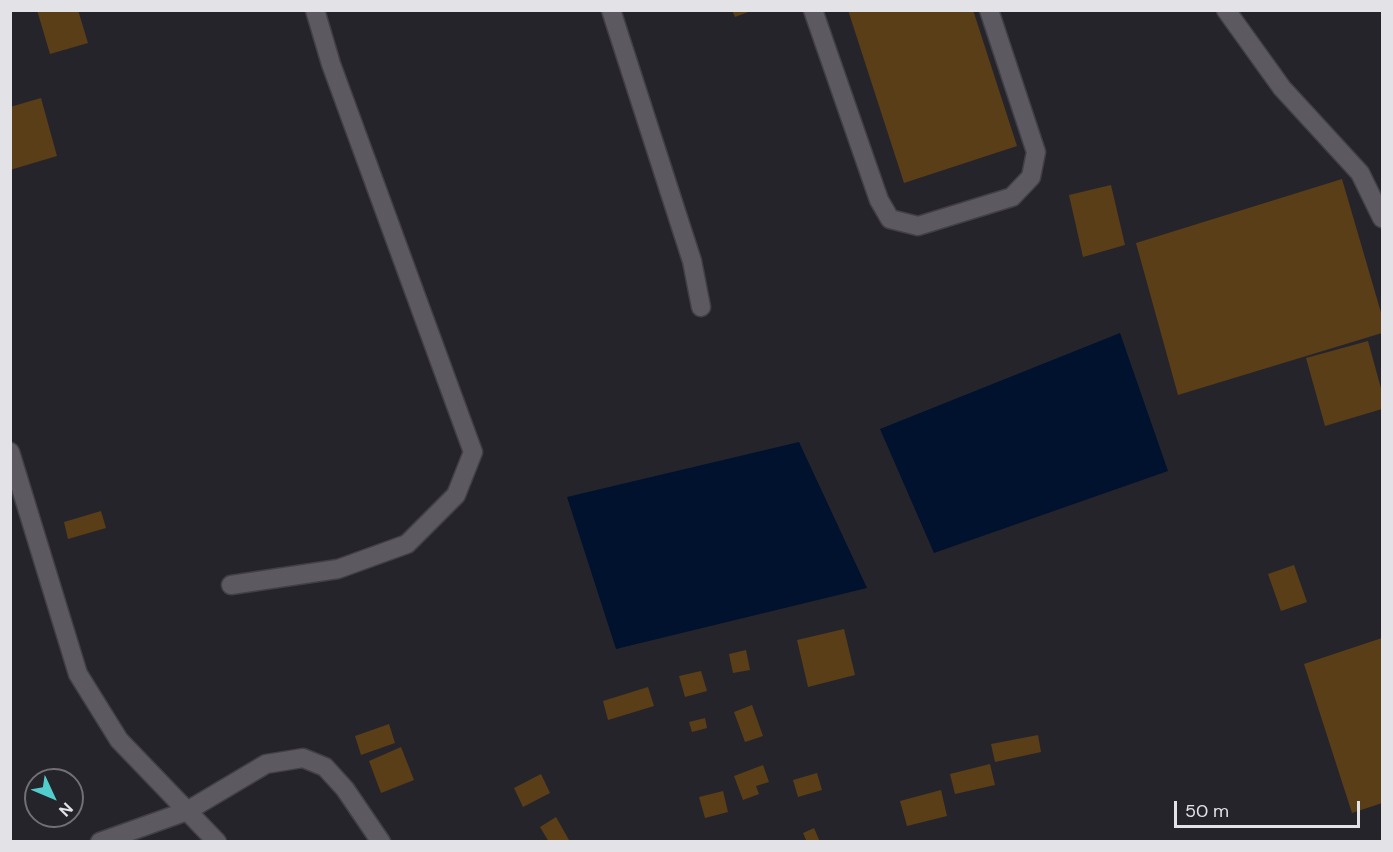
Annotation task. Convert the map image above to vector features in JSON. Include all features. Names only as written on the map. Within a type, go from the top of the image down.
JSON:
[{"type":"street","points":[[231,585],[338,569],[407,543],[456,495],[472,452],[330,64],[315,10]]},
{"type":"street","points":[[611,10],[692,261],[701,307]]},
{"type":"street","points":[[813,10],[879,200],[890,219],[918,226],[1012,197],[1031,177],[1036,152],[989,10]]},
{"type":"street","points":[[1226,10],[1282,88],[1360,173],[1383,218]]},
{"type":"street","points":[[10,452],[78,674],[119,740],[217,842]]},
{"type":"street","points":[[100,842],[187,811],[266,764],[303,758],[325,767],[339,781],[381,842]]},
{"type":"water","points":[[1120,333],[1168,471],[934,553],[880,429]]},
{"type":"water","points":[[799,442],[867,588],[616,649],[567,497]]},
{"type":"building","points":[[37,10],[78,10],[88,43],[50,54]]},
{"type":"building","points":[[732,10],[751,10],[751,11],[735,17]]},
{"type":"building","points":[[848,10],[973,10],[1017,146],[904,183]]},
{"type":"building","points":[[41,98],[57,156],[10,170],[10,107]]},
{"type":"building","points":[[1342,179],[1382,316],[1382,333],[1178,395],[1136,243]]},
{"type":"building","points":[[1111,185],[1125,245],[1083,257],[1069,195]]},
{"type":"building","points":[[1368,341],[1382,392],[1382,409],[1325,426],[1306,358]]},
{"type":"building","points":[[101,511],[106,528],[68,539],[64,522]]},
{"type":"building","points":[[1294,565],[1307,602],[1281,611],[1268,574]]},
{"type":"building","points":[[844,629],[855,675],[808,687],[797,640]]},
{"type":"building","points":[[1382,638],[1382,803],[1352,813],[1304,664]]},
{"type":"building","points":[[746,650],[750,670],[733,673],[729,654]]},
{"type":"building","points":[[701,671],[707,691],[685,697],[679,676]]},
{"type":"building","points":[[648,687],[654,706],[608,720],[603,701]]},
{"type":"building","points":[[752,705],[763,736],[745,742],[734,712]]},
{"type":"building","points":[[705,718],[707,728],[692,732],[689,722]]},
{"type":"building","points":[[389,724],[395,743],[361,755],[355,736]]},
{"type":"building","points":[[1038,735],[1041,752],[995,762],[991,744]]},
{"type":"building","points":[[401,747],[414,780],[381,793],[369,761]]},
{"type":"building","points":[[990,764],[995,785],[955,794],[950,774]]},
{"type":"building","points":[[763,765],[769,782],[756,786],[759,794],[743,800],[734,776]]},
{"type":"building","points":[[817,773],[822,790],[798,797],[793,780]]},
{"type":"building","points":[[541,774],[550,793],[523,807],[514,788]]},
{"type":"building","points":[[941,790],[947,816],[907,826],[900,801]]},
{"type":"building","points":[[723,791],[728,812],[705,818],[699,797]]},
{"type":"building","points":[[556,817],[569,840],[567,842],[549,842],[540,827]]},
{"type":"building","points":[[814,828],[820,842],[807,842],[803,833]]}]
